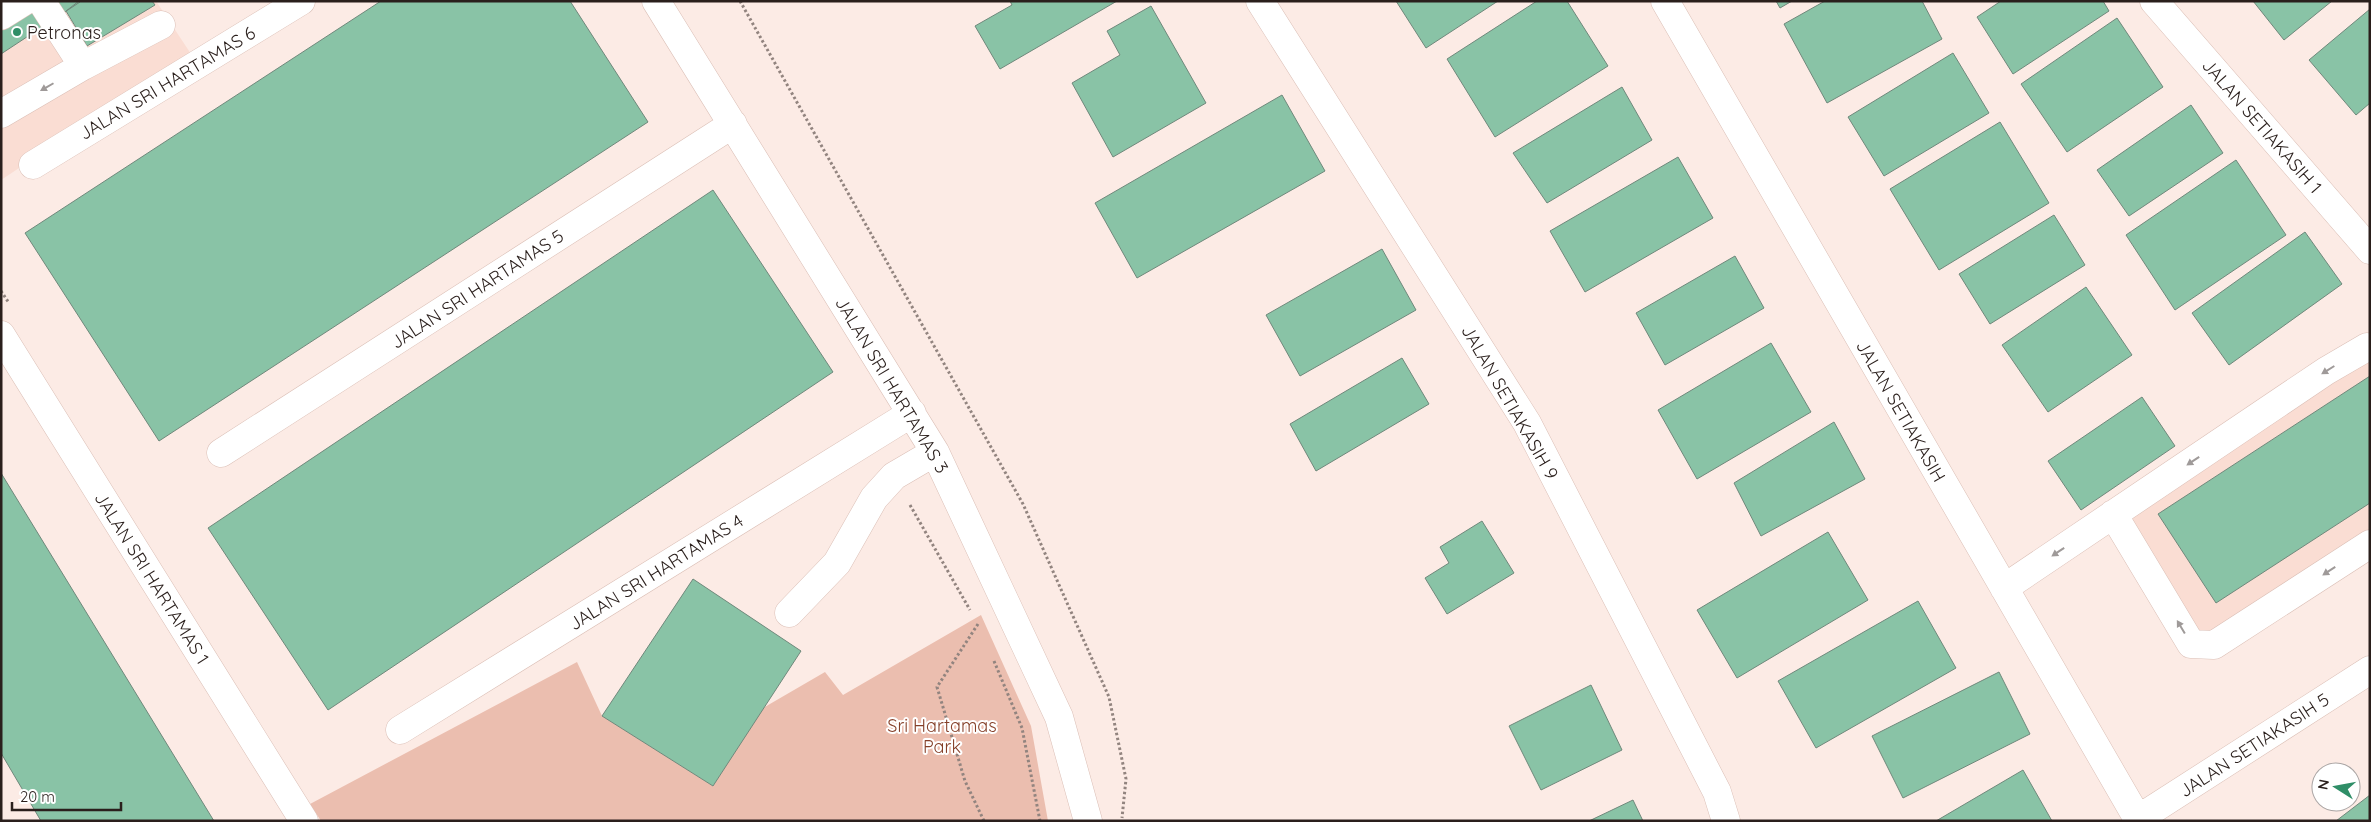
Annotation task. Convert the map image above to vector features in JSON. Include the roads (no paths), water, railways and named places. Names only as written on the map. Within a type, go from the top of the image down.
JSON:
[{"type":"street","points":[[1,16],[25,1]]},
{"type":"street","points":[[41,1],[83,66]]},
{"type":"street","name":"JALAN SRI HARTAMAS 6","points":[[33,165],[302,1]]},
{"type":"street","name":"JALAN SRI HARTAMAS 3","points":[[656,1],[734,124],[935,452],[1059,717],[1088,821]]},
{"type":"street","name":"JALAN SETIAKASIH 9","points":[[1260,1],[1527,423],[1716,792],[1726,821]]},
{"type":"street","name":"JALAN SETIAKASIH","points":[[1665,1],[2138,820]]},
{"type":"street","name":"JALAN SETIAKASIH 1","points":[[2154,1],[2370,250]]},
{"type":"street","points":[[1,114],[83,66],[161,25]]},
{"type":"street","name":"JALAN SRI HARTAMAS 5","points":[[221,453],[734,124]]},
{"type":"street","name":"JALAN SRI HARTAMAS 1","points":[[1,335],[304,821]]},
{"type":"street","points":[[2004,588],[2326,371],[2367,347],[2370,348]]},
{"type":"street","name":"JALAN SRI HARTAMAS 4","points":[[400,730],[912,414]]},
{"type":"street","points":[[789,613],[837,563],[874,498],[894,476],[935,452]]},
{"type":"street","points":[[2113,514],[2191,644],[2214,645],[2370,544]]},
{"type":"street","name":"JALAN SETIAKASIH 5","points":[[2138,820],[2370,670]]},
{"type":"place","name":"Petronas","points":[[17,32]]},
{"type":"park label","name":"Sri Hartamas Park","points":[[942,735]]}]
